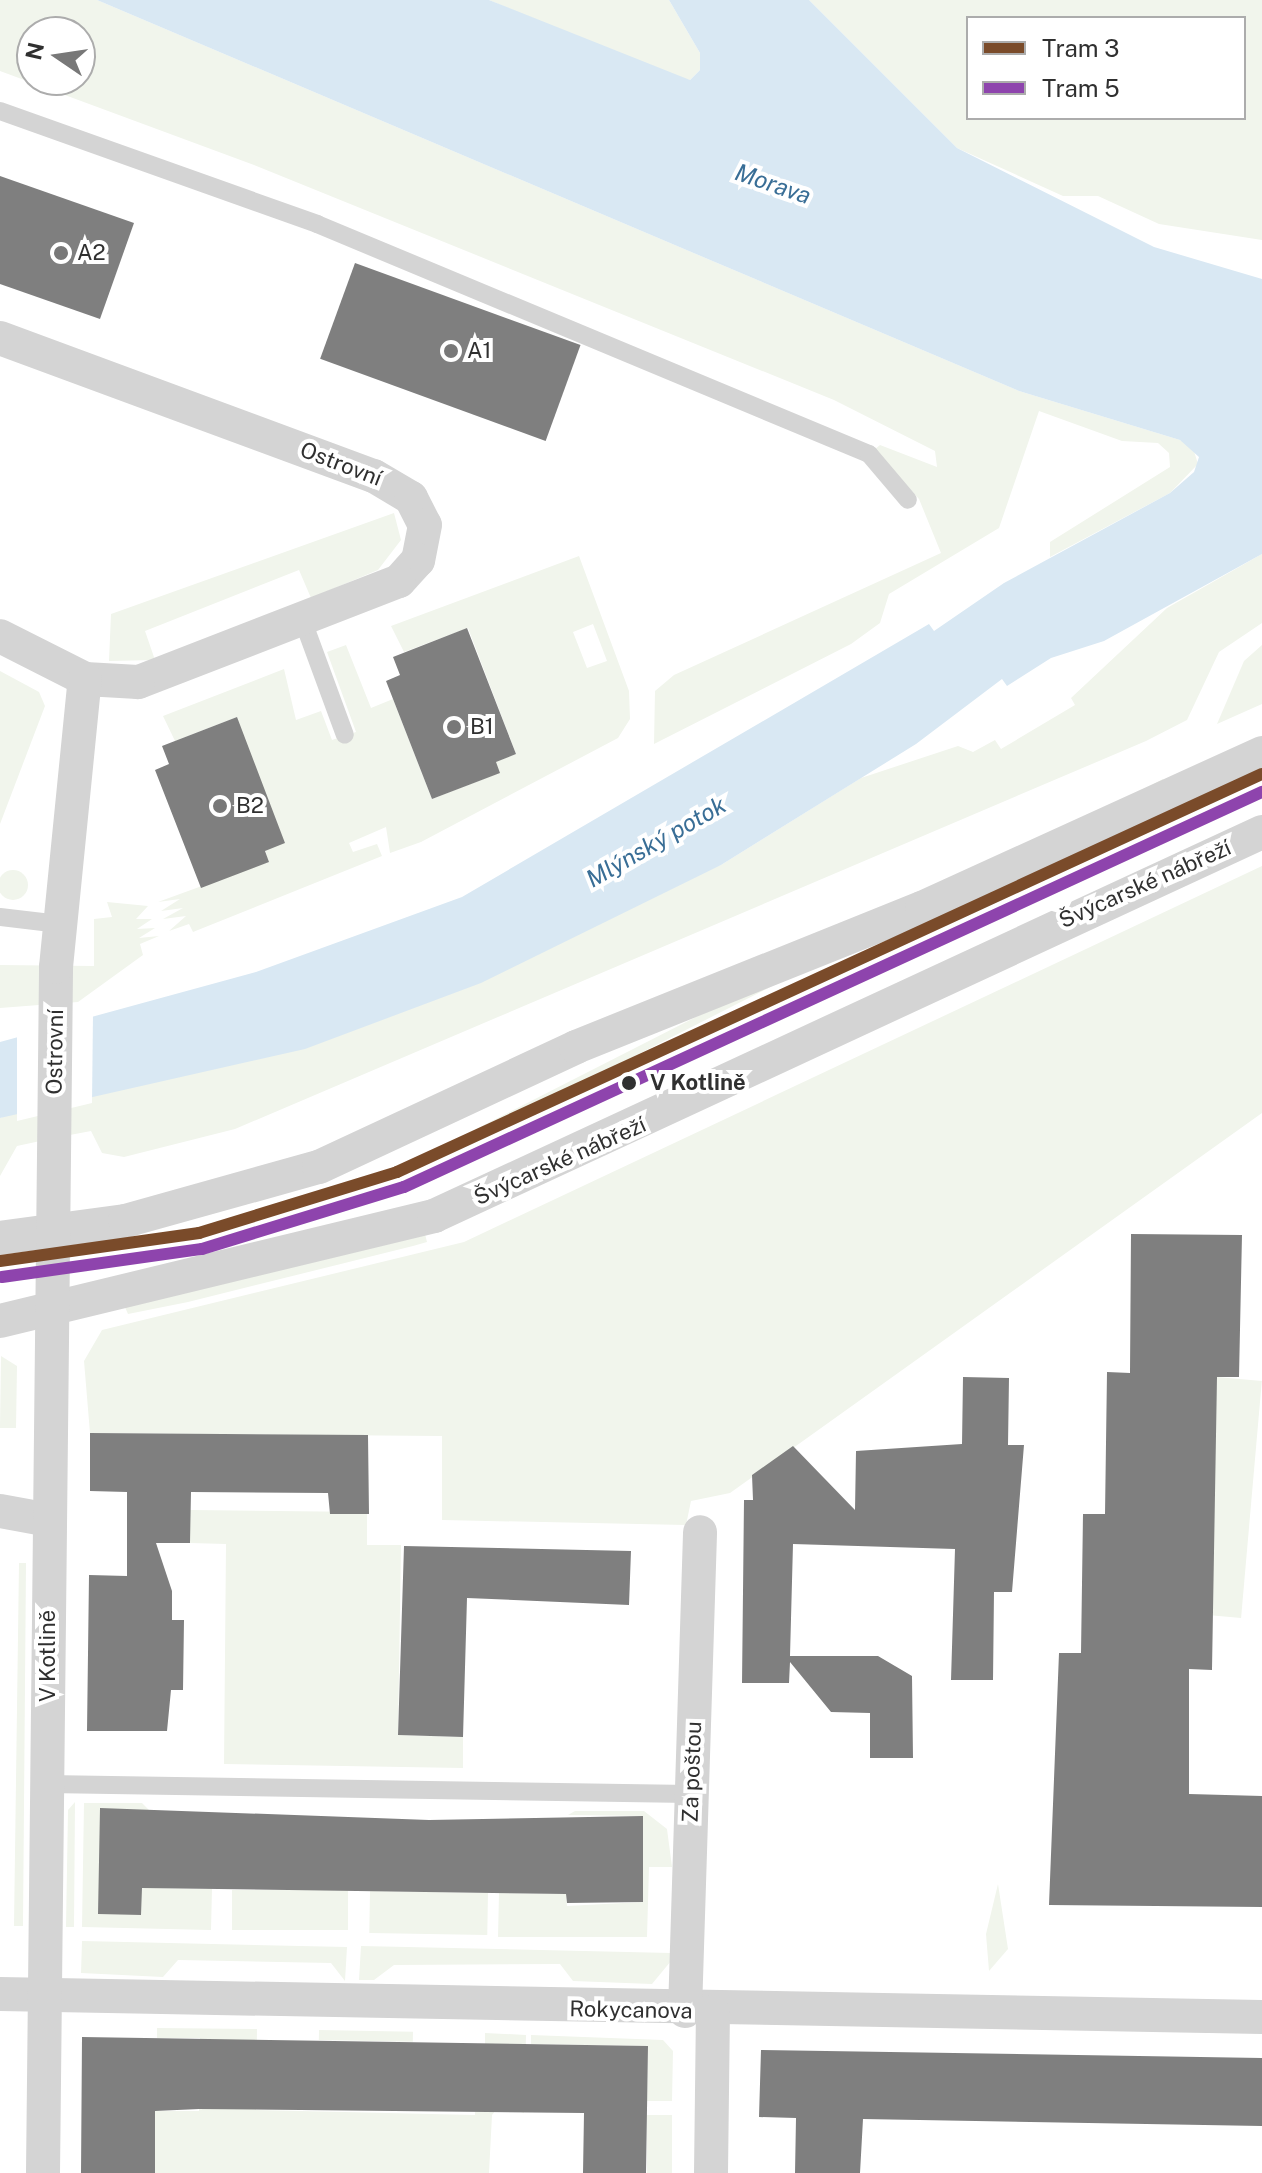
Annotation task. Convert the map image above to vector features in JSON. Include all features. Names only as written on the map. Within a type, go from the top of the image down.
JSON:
[{"type":"street","name":"Ostrovní","points":[[0,338],[374,476],[411,498],[425,525],[410,572],[303,621],[138,682],[85,679],[0,636]]},
{"type":"street","name":"Ostrovní","points":[[54,1138],[56,967],[85,679]]},
{"type":"street","points":[[0,1238],[52,1232],[262,1189],[319,1167],[576,1047],[922,908],[1262,753]]},
{"type":"street","name":"Švýcarské nábřeží","points":[[0,1321],[50,1306],[200,1279],[434,1216],[1262,832]]},
{"type":"street","name":"V Kotlině","points":[[43,2173],[54,1138]]},
{"type":"street","points":[[0,1511],[49,1520]]},
{"type":"street","name":"Za poštou","points":[[700,1532],[690,1794],[699,2011],[711,2173]]},
{"type":"street","name":"Rokycanova","points":[[0,1994],[699,2011],[1262,2017]]},
{"type":"lane","points":[[0,111],[317,224],[869,454],[908,500]]},
{"type":"lane","points":[[303,621],[345,735]]},
{"type":"lane","points":[[0,917],[60,924]]},
{"type":"lane","points":[[47,1784],[690,1794]]},
{"type":"shaded area","points":[[0,0],[97,0],[1019,391],[1180,440],[1193,448],[1198,464],[1170,493],[1050,557],[1050,542],[1170,467],[1169,453],[1158,443],[1122,441],[1039,411],[999,528],[889,594],[880,623],[851,644],[654,744],[655,691],[674,675],[941,553],[919,499],[874,450],[880,445],[937,467],[935,451],[834,400],[254,165],[68,96],[96,96],[96,16],[16,16],[16,77],[0,71]]},
{"type":"shaded area","points":[[489,0],[669,0],[700,53],[700,70],[690,80],[671,77]]},
{"type":"shaded area","points":[[809,0],[1262,0],[1262,240],[1159,224],[1098,196],[1063,196],[957,148]]},
{"type":"shaded area","points":[[394,513],[401,540],[378,570],[311,598],[299,570],[145,631],[155,660],[109,661],[111,614]]},
{"type":"shaded area","points":[[1262,554],[1262,623],[1219,652],[1187,720],[1146,741],[235,1129],[124,1157],[102,1153],[91,1131],[54,1138],[17,1146],[0,1176],[0,1118],[721,865],[861,778],[958,746],[973,752],[995,740],[1001,749],[1075,705],[1071,698],[1167,608]]},
{"type":"shaded area","points":[[579,556],[629,691],[630,719],[618,738],[421,842],[390,853],[386,827],[349,843],[353,852],[377,844],[382,856],[193,932],[189,924],[169,931],[186,916],[163,919],[183,908],[161,911],[180,899],[158,902],[268,862],[237,717],[175,741],[163,716],[284,669],[296,720],[321,711],[332,740],[356,732],[327,652],[346,645],[371,708],[393,699],[432,799],[499,773],[495,762],[516,754],[468,628],[404,652],[391,626]],"holes":[[[593,624],[607,661],[587,668],[573,632]]]},
{"type":"shaded area","points":[[1262,645],[1262,704],[1217,724],[1244,661]]},
{"type":"shaded area","points":[[0,671],[39,692],[45,706],[0,824]]},
{"type":"shaded area","points":[[1163,779],[1166,785],[428,1162],[424,1155]]},
{"type":"shaded area","points":[[1262,866],[1262,1113],[730,1493],[691,1501],[686,1525],[442,1520],[442,1436],[90,1433],[84,1361],[102,1330],[464,1242]]},
{"type":"shaded area","points":[[7,872],[19,872],[26,879],[26,891],[19,898],[7,898],[0,891],[0,879]]},
{"type":"shaded area","points":[[107,902],[148,906],[136,919],[152,919],[137,929],[155,928],[139,938],[159,936],[140,944],[143,955],[78,1002],[0,1008],[0,965],[94,966],[94,919],[112,917]]},
{"type":"shaded area","points":[[425,1234],[427,1242],[188,1302],[128,1314],[124,1305]]},
{"type":"shaded area","points":[[1,1356],[17,1366],[16,1428],[0,1428]]},
{"type":"shaded area","points":[[1217,1377],[1262,1381],[1241,1618],[1196,1614]]},
{"type":"shaded area","points":[[190,1510],[367,1512],[367,1545],[401,1545],[398,1735],[463,1737],[463,1768],[224,1764],[226,1544],[190,1543]]},
{"type":"shaded area","points":[[19,1563],[26,1563],[23,1926],[14,1926]]},
{"type":"shaded area","points":[[75,1802],[74,1927],[66,1927],[68,1810]]},
{"type":"shaded area","points":[[84,1803],[142,1803],[154,1815],[142,1878],[153,1888],[212,1889],[211,1930],[82,1927]]},
{"type":"shaded area","points":[[575,1811],[644,1811],[667,1829],[672,1867],[649,1867],[647,1937],[498,1937],[499,1893],[566,1894],[567,1906],[643,1902],[643,1816],[568,1815]]},
{"type":"shaded area","points":[[998,1884],[1008,1949],[989,1971],[986,1934]]},
{"type":"shaded area","points":[[232,1890],[348,1890],[348,1930],[232,1930]]},
{"type":"shaded area","points":[[370,1891],[488,1893],[487,1935],[369,1933]]},
{"type":"shaded area","points":[[82,1941],[347,1947],[345,1981],[331,1963],[178,1960],[163,1977],[81,1973]]},
{"type":"shaded area","points":[[361,1946],[671,1953],[671,1961],[652,1984],[573,1981],[560,1964],[394,1965],[374,1980],[359,1980]]},
{"type":"shaded area","points":[[157,2028],[257,2029],[256,2110],[475,2115],[477,2053],[485,2052],[485,2033],[526,2035],[524,2113],[500,2105],[492,2115],[489,2173],[155,2173],[155,2111],[199,2111],[200,2038],[157,2038]]},
{"type":"shaded area","points":[[319,2030],[413,2032],[413,2042],[319,2040]]},
{"type":"shaded area","points":[[531,2035],[663,2040],[673,2051],[672,2101],[647,2101],[648,2046],[531,2044]]},
{"type":"shaded area","points":[[647,2115],[672,2115],[672,2173],[647,2173]]},
{"type":"water","points":[[97,0],[489,0],[690,80],[700,70],[700,53],[669,0],[809,0],[957,148],[1154,247],[1262,279],[1262,554],[1104,641],[1051,658],[1007,686],[1002,679],[916,744],[721,865],[481,983],[305,1049],[0,1118],[0,1042],[256,972],[462,897],[929,624],[934,631],[1004,583],[1170,493],[1194,472],[1199,457],[1180,440],[1019,391]]},
{"type":"pier","points":[[93,1013],[92,1103],[17,1121],[17,1035]]},
{"type":"building","name":"A2","points":[[0,176],[134,223],[100,319],[0,284]]},
{"type":"building","name":"A1","points":[[355,263],[581,345],[546,441],[320,359]]},
{"type":"building","name":"B1","points":[[467,628],[516,754],[496,762],[500,773],[432,799],[386,681],[400,675],[393,657]]},
{"type":"building","name":"B2","points":[[237,717],[285,843],[265,851],[269,862],[201,888],[155,770],[169,764],[162,746]]},
{"type":"building","points":[[1131,1234],[1242,1235],[1239,1377],[1217,1377],[1212,1670],[1189,1669],[1189,1794],[1262,1796],[1262,1907],[1049,1905],[1059,1653],[1081,1653],[1083,1514],[1105,1514],[1107,1372],[1130,1373]]},
{"type":"building","points":[[963,1377],[1009,1378],[1008,1445],[1024,1445],[1012,1592],[994,1592],[993,1680],[951,1680],[955,1549],[793,1544],[790,1656],[878,1656],[912,1676],[913,1758],[870,1758],[870,1713],[831,1712],[790,1662],[789,1683],[742,1683],[744,1500],[753,1500],[752,1475],[793,1446],[855,1510],[856,1451],[962,1444]]},
{"type":"building","points":[[90,1433],[368,1435],[369,1514],[330,1514],[328,1493],[191,1492],[190,1543],[156,1543],[172,1591],[172,1620],[184,1620],[183,1690],[171,1690],[167,1731],[87,1731],[89,1575],[127,1576],[127,1492],[90,1491]]},
{"type":"building","points":[[404,1546],[631,1551],[629,1605],[467,1598],[463,1737],[398,1735]]},
{"type":"building","points":[[100,1808],[429,1820],[643,1816],[643,1902],[567,1903],[566,1894],[142,1888],[141,1915],[98,1914]]},
{"type":"building","points":[[82,2037],[648,2046],[646,2173],[583,2173],[584,2113],[199,2109],[155,2111],[155,2173],[81,2173]]},
{"type":"building","points":[[761,2050],[1262,2058],[1262,2126],[863,2119],[860,2173],[795,2173],[796,2118],[759,2117]]},
{"type":"tram line","name":"3","points":[[0,1261],[199,1233],[397,1172],[1262,774]]},
{"type":"tram line","name":"5","points":[[2,1277],[202,1249],[404,1187],[1262,792]]},
{"type":"place","name":"A2","points":[[61,253]]},
{"type":"place","name":"A1","points":[[451,351]]},
{"type":"place","name":"B1","points":[[454,727]]},
{"type":"place","name":"B2","points":[[220,806]]},
{"type":"place","name":"V Kotlině","points":[[629,1083]]},
{"type":"water label","name":"Morava","points":[[773,184]]},
{"type":"water label","name":"Mlýnský potok","points":[[656,842]]}]
